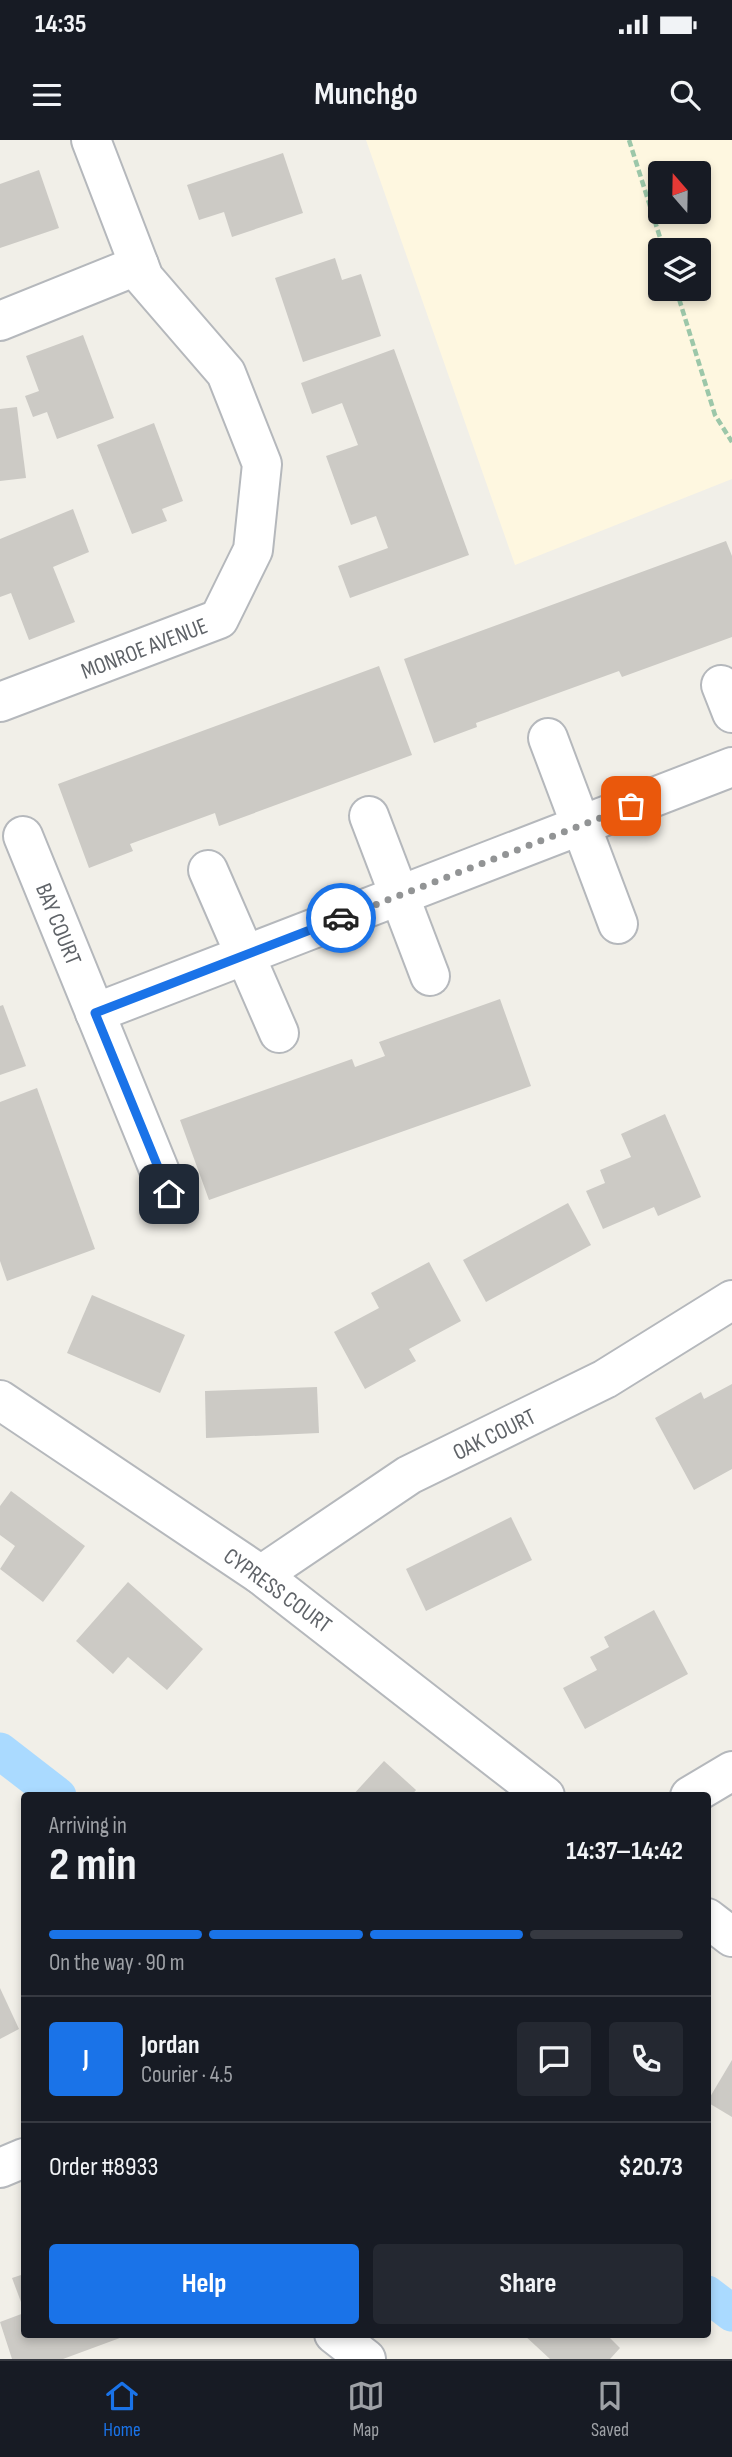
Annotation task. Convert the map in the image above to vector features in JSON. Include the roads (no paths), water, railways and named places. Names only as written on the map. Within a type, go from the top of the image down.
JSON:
[{"type":"street","name":"MONROE AVENUE","points":[[0,702],[219,619],[253,550],[262,464],[226,373],[145,278],[91,140]]},
{"type":"street","points":[[0,321],[139,265]]},
{"type":"street","points":[[548,738],[618,924]]},
{"type":"street","points":[[95,1013],[732,767]]},
{"type":"street","points":[[369,816],[430,976]]},
{"type":"street","name":"BAY COURT","points":[[23,836],[169,1194]]},
{"type":"street","points":[[208,870],[279,1032]]},
{"type":"street","name":"OAK COURT","points":[[261,1575],[409,1475],[605,1379],[732,1300]]},
{"type":"street","name":"CYPRESS COURT","points":[[0,1400],[261,1575],[540,1792]]},
{"type":"street","points":[[697,1792],[732,1771]]},
{"type":"street","points":[[711,1921],[732,1937]]},
{"type":"street","points":[[0,2168],[21,2159]]},
{"type":"street","points":[[339,2338],[366,2359]]},
{"type":"waterway","points":[[0,1751],[53,1792]]},
{"type":"waterway","points":[[711,2297],[732,2313]]}]
